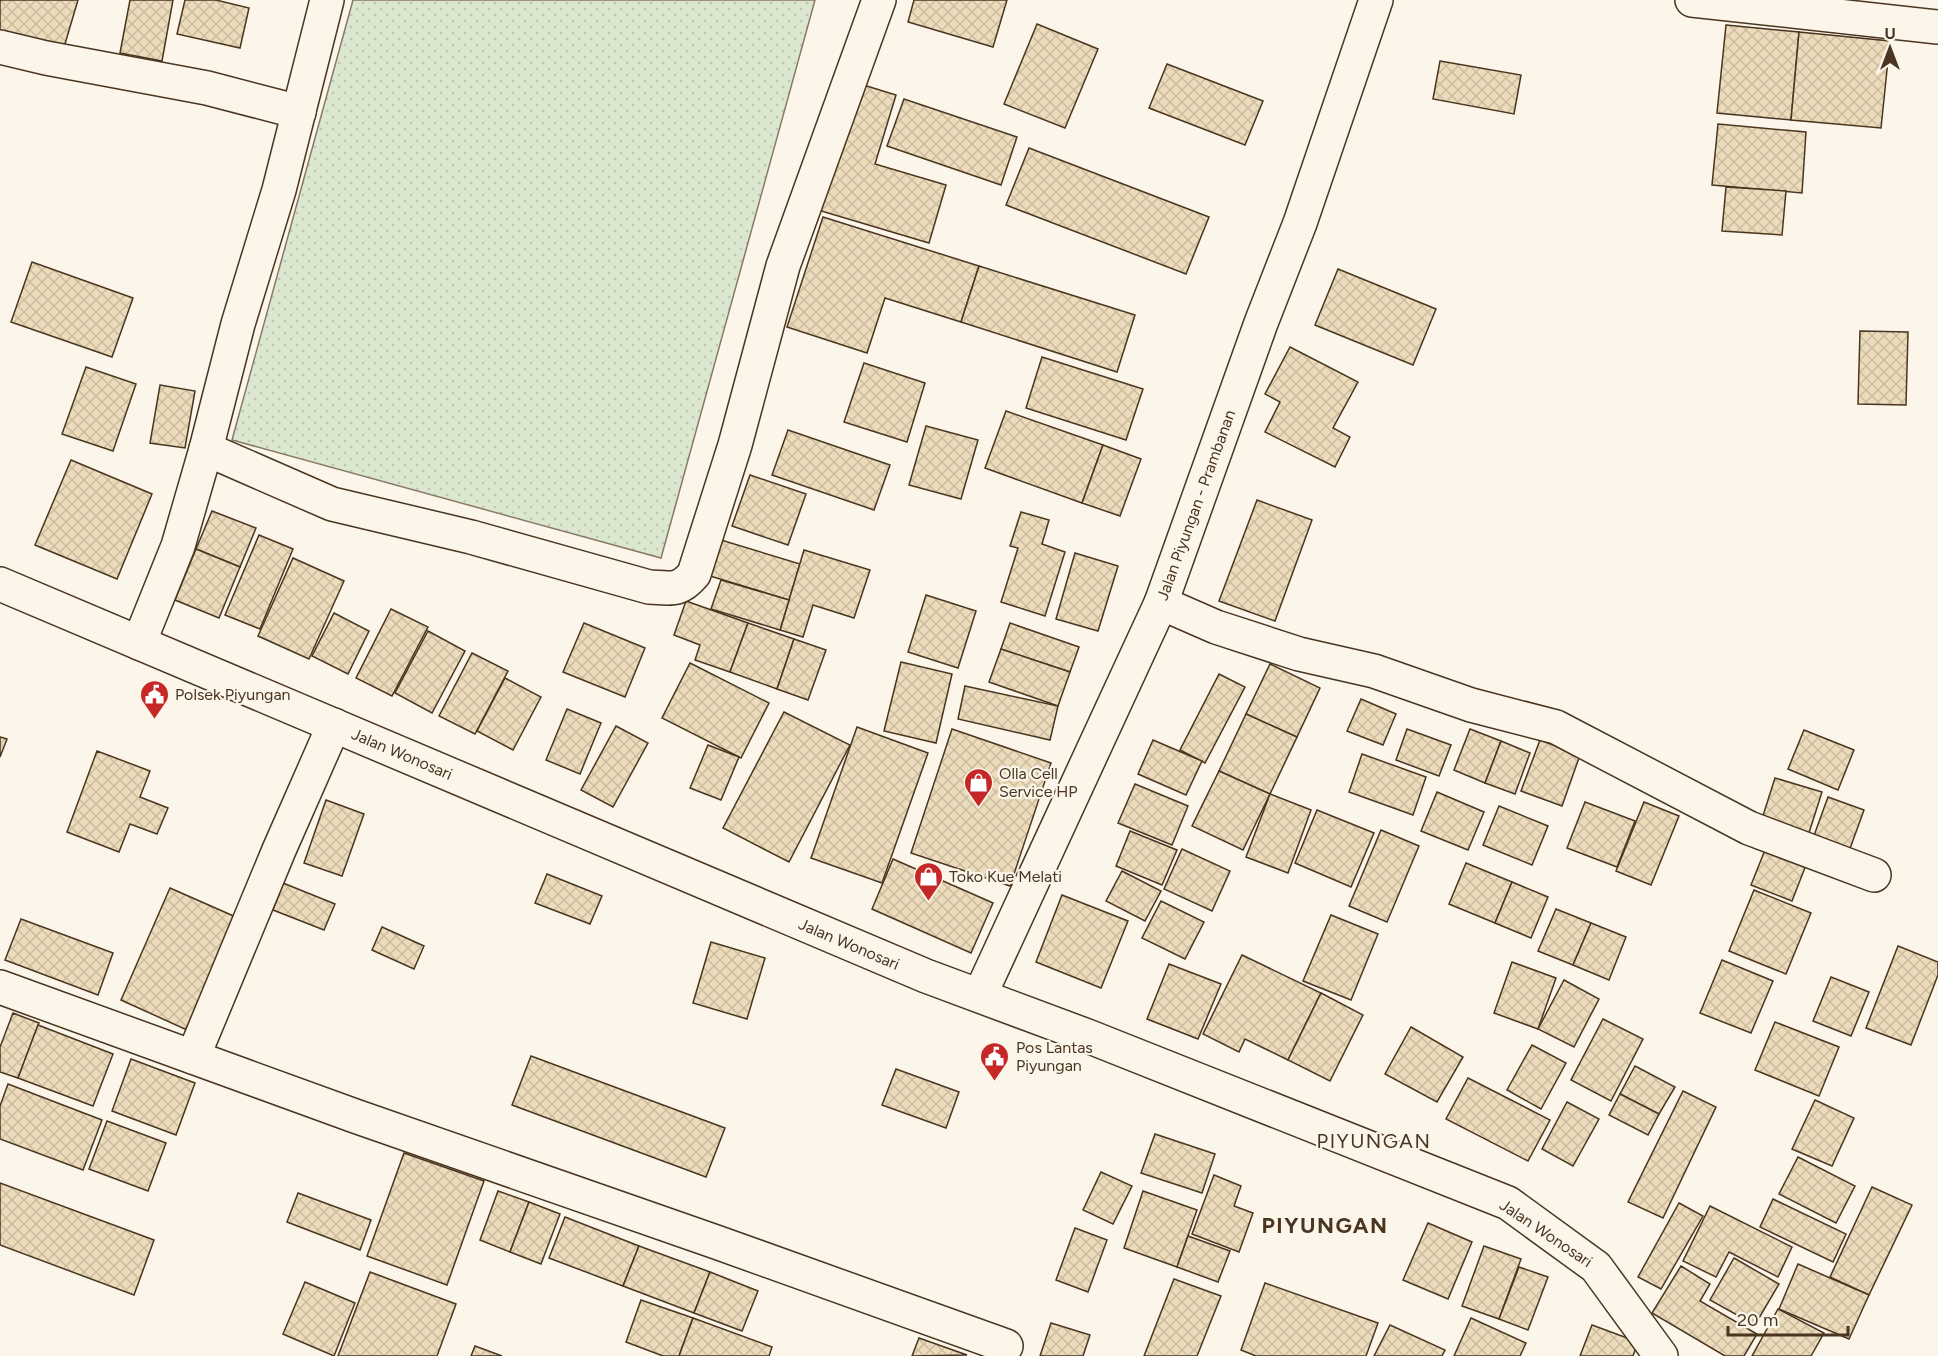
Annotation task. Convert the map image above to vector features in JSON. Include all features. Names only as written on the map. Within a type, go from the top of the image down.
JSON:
[{"type":"main road","points":[[139,643],[177,546],[206,449],[238,324],[279,190],[327,0]]},
{"type":"main road","points":[[206,449],[332,504],[471,537],[649,587],[673,588],[685,585],[694,574],[735,446],[783,266],[879,0]]},
{"type":"main road","name":"Jalan Piyungan - Prambanan","points":[[980,996],[1161,603],[1261,323],[1300,223],[1376,0]]},
{"type":"main road","points":[[1692,0],[1938,27]]},
{"type":"main road","points":[[0,47],[46,58],[207,88],[299,112]]},
{"type":"main road","name":"Jalan Wonosari","points":[[0,584],[926,976],[1090,1037],[1508,1203],[1596,1267],[1661,1355]]},
{"type":"main road","points":[[1161,603],[1216,627],[1299,654],[1374,671],[1471,705],[1556,728],[1749,828],[1874,875]]},
{"type":"main road","points":[[193,1057],[334,725]]},
{"type":"main road","points":[[2,997],[193,1057],[1006,1346]]},
{"type":"green space","points":[[353,0],[815,0],[661,558],[232,440]]},
{"type":"building","points":[[0,0],[78,0],[62,54],[0,36]]},
{"type":"building","points":[[130,0],[173,0],[162,61],[120,53]]},
{"type":"building","points":[[185,0],[216,0],[249,8],[240,48],[177,34]]},
{"type":"building","points":[[914,0],[1007,0],[993,47],[908,22]]},
{"type":"building","points":[[1037,24],[1098,49],[1065,128],[1004,104]]},
{"type":"building","points":[[1726,25],[1799,32],[1791,120],[1717,113]]},
{"type":"building","points":[[1799,32],[1890,41],[1881,128],[1791,120]]},
{"type":"building","points":[[1440,61],[1521,75],[1514,114],[1433,99]]},
{"type":"building","points":[[1167,64],[1263,101],[1245,145],[1149,108]]},
{"type":"building","points":[[857,83],[896,95],[875,164],[946,185],[929,243],[818,210]]},
{"type":"building","points":[[904,99],[1017,137],[1001,185],[887,146]]},
{"type":"building","points":[[1718,124],[1806,132],[1802,193],[1712,185]]},
{"type":"building","points":[[1029,148],[1209,217],[1186,274],[1006,205]]},
{"type":"building","points":[[1726,187],[1786,191],[1782,235],[1722,231]]},
{"type":"building","points":[[823,217],[979,266],[961,322],[885,298],[867,353],[787,327]]},
{"type":"building","points":[[32,262],[133,298],[112,357],[11,322]]},
{"type":"building","points":[[979,266],[1135,315],[1117,372],[961,322]]},
{"type":"building","points":[[1338,269],[1436,309],[1413,365],[1315,325]]},
{"type":"building","points":[[1860,331],[1908,332],[1906,405],[1858,404]]},
{"type":"building","points":[[1290,347],[1358,382],[1333,428],[1350,437],[1335,467],[1265,432],[1280,402],[1265,394]]},
{"type":"building","points":[[1042,357],[1143,389],[1126,440],[1026,408]]},
{"type":"building","points":[[864,363],[925,383],[907,442],[844,422]]},
{"type":"building","points":[[86,367],[136,384],[113,451],[62,434]]},
{"type":"building","points":[[160,385],[195,391],[185,448],[150,443]]},
{"type":"building","points":[[1006,411],[1103,445],[1082,503],[985,468]]},
{"type":"building","points":[[926,426],[978,440],[961,499],[909,485]]},
{"type":"building","points":[[788,430],[890,465],[874,510],[772,475]]},
{"type":"building","points":[[1103,445],[1141,459],[1120,516],[1082,503]]},
{"type":"building","points":[[71,460],[152,494],[117,579],[35,545]]},
{"type":"building","points":[[750,475],[806,494],[788,545],[732,526]]},
{"type":"building","points":[[1257,500],[1312,520],[1275,621],[1219,601]]},
{"type":"building","points":[[212,511],[256,528],[240,567],[196,549]]},
{"type":"building","points":[[1021,512],[1049,520],[1042,544],[1065,552],[1045,616],[1001,602],[1018,548],[1010,546]]},
{"type":"building","points":[[259,535],[293,549],[260,629],[225,615]]},
{"type":"building","points":[[721,540],[800,564],[789,600],[710,576]]},
{"type":"building","points":[[196,549],[240,567],[219,618],[175,600]]},
{"type":"building","points":[[804,550],[870,570],[854,618],[813,605],[803,637],[780,630]]},
{"type":"building","points":[[1075,553],[1118,566],[1098,631],[1056,619]]},
{"type":"building","points":[[293,558],[344,581],[309,659],[258,636]]},
{"type":"building","points":[[721,580],[789,600],[780,630],[711,609]]},
{"type":"building","points":[[926,595],[976,611],[958,668],[908,652]]},
{"type":"building","points":[[686,601],[748,623],[730,672],[695,660],[700,645],[674,635]]},
{"type":"building","points":[[391,609],[428,627],[392,696],[356,678]]},
{"type":"building","points":[[334,613],[369,631],[348,674],[312,656]]},
{"type":"building","points":[[584,623],[645,648],[625,697],[563,672]]},
{"type":"building","points":[[748,623],[794,639],[777,689],[730,672]]},
{"type":"building","points":[[1010,623],[1079,647],[1070,672],[1001,649]]},
{"type":"building","points":[[428,631],[465,651],[432,713],[395,693]]},
{"type":"building","points":[[794,639],[826,650],[808,700],[777,689]]},
{"type":"building","points":[[1001,649],[1070,672],[1058,706],[989,682]]},
{"type":"building","points":[[472,653],[508,671],[475,734],[439,716]]},
{"type":"building","points":[[901,662],[952,674],[936,743],[884,731]]},
{"type":"building","points":[[690,663],[769,703],[741,758],[662,718]]},
{"type":"building","points":[[1270,664],[1320,688],[1297,737],[1246,714]]},
{"type":"building","points":[[1219,674],[1245,687],[1205,763],[1180,750]]},
{"type":"building","points":[[505,678],[541,697],[513,750],[477,731]]},
{"type":"building","points":[[965,686],[1058,706],[1050,740],[958,719]]},
{"type":"building","points":[[1361,699],[1396,714],[1383,745],[1347,731]]},
{"type":"building","points":[[567,709],[601,723],[580,774],[546,760]]},
{"type":"building","points":[[784,712],[850,745],[789,862],[723,828]]},
{"type":"building","points":[[1246,714],[1297,737],[1270,794],[1219,771]]},
{"type":"building","points":[[616,726],[648,743],[613,807],[581,790]]},
{"type":"building","points":[[857,727],[928,753],[882,883],[811,858]]},
{"type":"building","points":[[952,729],[1051,763],[1010,886],[911,853]]},
{"type":"building","points":[[1407,729],[1451,745],[1439,776],[1396,760]]},
{"type":"building","points":[[1470,729],[1501,741],[1485,783],[1454,770]]},
{"type":"building","points":[[1804,730],[1854,750],[1838,790],[1788,769]]},
{"type":"building","points":[[0,737],[7,739],[0,757]]},
{"type":"building","points":[[1153,740],[1202,761],[1186,795],[1138,774]]},
{"type":"building","points":[[1540,740],[1580,755],[1562,806],[1521,791]]},
{"type":"building","points":[[1501,741],[1530,753],[1515,794],[1485,783]]},
{"type":"building","points":[[708,745],[739,757],[721,800],[690,788]]},
{"type":"building","points":[[97,751],[150,771],[140,797],[168,808],[157,834],[130,824],[119,852],[67,832]]},
{"type":"building","points":[[1362,754],[1426,777],[1413,815],[1349,792]]},
{"type":"building","points":[[1219,771],[1270,794],[1243,850],[1192,826]]},
{"type":"building","points":[[1775,778],[1822,792],[1808,836],[1761,822]]},
{"type":"building","points":[[1135,784],[1188,806],[1172,845],[1118,823]]},
{"type":"building","points":[[1437,792],[1484,812],[1468,850],[1421,831]]},
{"type":"building","points":[[1270,794],[1311,810],[1288,873],[1246,857]]},
{"type":"building","points":[[1828,797],[1864,810],[1848,854],[1812,841]]},
{"type":"building","points":[[326,800],[364,814],[342,876],[304,863]]},
{"type":"building","points":[[1585,802],[1635,821],[1617,867],[1567,848]]},
{"type":"building","points":[[1644,802],[1679,816],[1651,885],[1616,871]]},
{"type":"building","points":[[1499,806],[1548,826],[1532,865],[1483,845]]},
{"type":"building","points":[[1317,810],[1374,833],[1351,887],[1295,863]]},
{"type":"building","points":[[1381,830],[1419,846],[1387,922],[1349,906]]},
{"type":"building","points":[[1130,831],[1177,850],[1162,885],[1116,866]]},
{"type":"building","points":[[1182,849],[1230,871],[1212,911],[1164,889]]},
{"type":"building","points":[[1765,850],[1806,865],[1792,901],[1751,885]]},
{"type":"building","points":[[893,859],[993,903],[971,953],[872,909]]},
{"type":"building","points":[[1466,863],[1512,882],[1495,923],[1449,904]]},
{"type":"building","points":[[1122,871],[1161,891],[1145,921],[1106,901]]},
{"type":"building","points":[[547,874],[602,896],[590,924],[535,903]]},
{"type":"building","points":[[1512,882],[1548,897],[1531,938],[1495,923]]},
{"type":"building","points":[[283,883],[335,904],[324,930],[273,910]]},
{"type":"building","points":[[170,888],[238,918],[187,1030],[121,1000]]},
{"type":"building","points":[[1754,890],[1811,913],[1786,974],[1729,951]]},
{"type":"building","points":[[1062,895],[1128,921],[1101,988],[1036,962]]},
{"type":"building","points":[[1161,901],[1204,922],[1185,959],[1142,938]]},
{"type":"building","points":[[1556,909],[1591,923],[1573,965],[1538,951]]},
{"type":"building","points":[[1331,915],[1378,934],[1351,1000],[1303,981]]},
{"type":"building","points":[[21,919],[113,953],[98,995],[5,960]]},
{"type":"building","points":[[1591,923],[1626,937],[1609,980],[1573,965]]},
{"type":"building","points":[[382,927],[424,946],[414,969],[372,950]]},
{"type":"building","points":[[711,942],[765,958],[747,1019],[693,1003]]},
{"type":"building","points":[[1898,946],[1938,962],[1938,975],[1911,1045],[1866,1028]]},
{"type":"building","points":[[1242,955],[1321,993],[1288,1060],[1245,1039],[1239,1052],[1203,1034]]},
{"type":"building","points":[[1722,960],[1773,981],[1751,1033],[1700,1013]]},
{"type":"building","points":[[1512,962],[1556,978],[1538,1029],[1494,1013]]},
{"type":"building","points":[[1169,964],[1221,984],[1198,1039],[1147,1019]]},
{"type":"building","points":[[1831,977],[1869,992],[1851,1036],[1813,1021]]},
{"type":"building","points":[[1564,980],[1599,999],[1574,1047],[1538,1029]]},
{"type":"building","points":[[1321,993],[1363,1015],[1330,1081],[1288,1060]]},
{"type":"building","points":[[13,1013],[39,1023],[18,1078],[0,1072],[0,1047]]},
{"type":"building","points":[[1603,1019],[1643,1039],[1611,1101],[1571,1080]]},
{"type":"building","points":[[1775,1022],[1839,1047],[1819,1096],[1755,1070]]},
{"type":"building","points":[[38,1025],[113,1054],[93,1106],[18,1078]]},
{"type":"building","points":[[1411,1027],[1463,1057],[1437,1102],[1385,1074]]},
{"type":"building","points":[[1532,1045],[1566,1063],[1541,1109],[1507,1090]]},
{"type":"building","points":[[531,1056],[725,1128],[706,1177],[512,1105]]},
{"type":"building","points":[[131,1059],[195,1083],[176,1135],[112,1111]]},
{"type":"building","points":[[1635,1066],[1675,1087],[1659,1114],[1620,1094]]},
{"type":"building","points":[[896,1069],[959,1092],[946,1128],[882,1105]]},
{"type":"building","points":[[1468,1078],[1550,1120],[1528,1161],[1446,1119]]},
{"type":"building","points":[[8,1084],[102,1120],[83,1170],[0,1139],[0,1106]]},
{"type":"building","points":[[1683,1091],[1716,1107],[1663,1218],[1628,1202]]},
{"type":"building","points":[[1620,1094],[1659,1114],[1648,1135],[1609,1115]]},
{"type":"building","points":[[1815,1100],[1854,1118],[1832,1166],[1792,1149]]},
{"type":"building","points":[[1567,1102],[1599,1119],[1573,1166],[1542,1149]]},
{"type":"building","points":[[107,1121],[166,1143],[148,1191],[89,1169]]},
{"type":"building","points":[[1155,1134],[1215,1154],[1202,1193],[1141,1173]]},
{"type":"building","points":[[404,1153],[484,1181],[447,1285],[367,1256]]},
{"type":"building","points":[[1798,1157],[1855,1186],[1836,1223],[1779,1194]]},
{"type":"building","points":[[1101,1172],[1132,1186],[1113,1224],[1083,1210]]},
{"type":"building","points":[[1214,1175],[1241,1186],[1234,1206],[1253,1213],[1239,1252],[1192,1234]]},
{"type":"building","points":[[0,1183],[154,1240],[134,1295],[0,1245]]},
{"type":"building","points":[[1872,1187],[1912,1205],[1869,1295],[1830,1277]]},
{"type":"building","points":[[498,1191],[529,1202],[510,1252],[480,1240]]},
{"type":"building","points":[[1143,1191],[1197,1210],[1177,1267],[1124,1248]]},
{"type":"building","points":[[298,1193],[371,1220],[360,1250],[287,1222]]},
{"type":"building","points":[[1773,1199],[1846,1234],[1833,1262],[1760,1227]]},
{"type":"building","points":[[529,1202],[560,1214],[541,1264],[510,1252]]},
{"type":"building","points":[[1679,1203],[1703,1216],[1661,1289],[1638,1277]]},
{"type":"building","points":[[1710,1206],[1792,1247],[1778,1277],[1729,1252],[1716,1277],[1683,1261]]},
{"type":"building","points":[[565,1217],[639,1246],[623,1286],[549,1258]]},
{"type":"building","points":[[1428,1223],[1472,1242],[1448,1299],[1403,1280]]},
{"type":"building","points":[[1075,1228],[1107,1240],[1088,1292],[1056,1280]]},
{"type":"building","points":[[1188,1236],[1230,1251],[1218,1282],[1177,1267]]},
{"type":"building","points":[[639,1246],[710,1272],[694,1313],[623,1286]]},
{"type":"building","points":[[1484,1246],[1521,1259],[1499,1319],[1462,1306]]},
{"type":"building","points":[[1734,1258],[1779,1284],[1755,1325],[1710,1300]]},
{"type":"building","points":[[1798,1264],[1869,1295],[1849,1339],[1779,1309]]},
{"type":"building","points":[[1681,1266],[1710,1284],[1700,1301],[1757,1334],[1744,1356],[1725,1356],[1652,1313]]},
{"type":"building","points":[[1519,1267],[1548,1277],[1528,1330],[1499,1319]]},
{"type":"building","points":[[370,1272],[456,1304],[437,1356],[338,1356]]},
{"type":"building","points":[[710,1272],[758,1291],[742,1331],[694,1313]]},
{"type":"building","points":[[1174,1279],[1221,1296],[1197,1356],[1144,1356]]},
{"type":"building","points":[[305,1282],[355,1303],[334,1356],[283,1334]]},
{"type":"building","points":[[1265,1283],[1378,1323],[1366,1356],[1256,1356],[1241,1350]]},
{"type":"building","points":[[641,1300],[693,1318],[679,1356],[663,1356],[626,1342]]},
{"type":"building","points":[[1778,1309],[1824,1333],[1811,1356],[1752,1356]]},
{"type":"building","points":[[693,1318],[772,1347],[769,1356],[679,1356]]},
{"type":"building","points":[[1471,1318],[1526,1343],[1520,1356],[1454,1356]]},
{"type":"building","points":[[1051,1323],[1090,1335],[1083,1356],[1040,1356]]},
{"type":"building","points":[[1390,1325],[1445,1350],[1442,1356],[1374,1356]]},
{"type":"building","points":[[1592,1325],[1638,1342],[1633,1356],[1580,1356]]},
{"type":"building","points":[[919,1338],[967,1355],[912,1356]]},
{"type":"building","points":[[475,1346],[502,1356],[471,1356]]},
{"type":"place","name":"Polsek Piyungan","points":[[154,720]]},
{"type":"place","name":"Olla Cell Service HP","points":[[978,808]]},
{"type":"place","name":"Toko Kue Melati","points":[[928,902]]},
{"type":"place","name":"Pos Lantas Piyungan","points":[[995,1082]]},
{"type":"district","name":"PIYUNGAN","points":[[1374,1141]]},
{"type":"district","name":"PIYUNGAN","points":[[1325,1225]]}]
